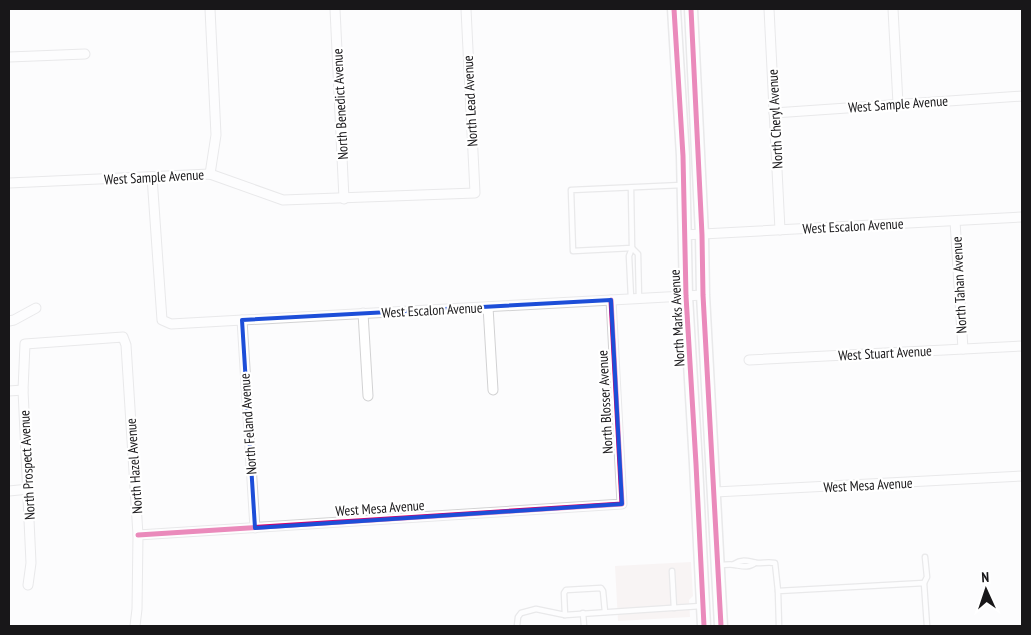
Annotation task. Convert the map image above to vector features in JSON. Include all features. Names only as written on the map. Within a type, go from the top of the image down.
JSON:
[{"type":"main road","name":"North Marks Avenue","points":[[674,9],[684,185],[686,296],[704,626]]},
{"type":"main road","name":"North Marks Avenue","points":[[691,9],[703,294],[721,626]]},
{"type":"main road","points":[[693,400],[699,406],[706,484],[708,488],[715,492]]},
{"type":"main road","points":[[703,606],[709,614],[713,626]]},
{"type":"street","points":[[210,9],[216,135],[210,174]]},
{"type":"street","name":"North Benedict Avenue","points":[[335,9],[344,199]]},
{"type":"street","name":"North Lead Avenue","points":[[466,9],[474,193]]},
{"type":"street","name":"North Cheryl Avenue","points":[[769,9],[780,230]]},
{"type":"street","points":[[893,9],[898,104]]},
{"type":"street","points":[[9,57],[85,54]]},
{"type":"street","name":"West Sample Avenue","points":[[774,113],[1022,96]]},
{"type":"street","name":"West Sample Avenue","points":[[9,184],[210,174],[283,200],[474,193]]},
{"type":"street","name":"West Escalon Avenue","points":[[152,177],[162,320],[171,324],[703,294]]},
{"type":"street","name":"West Escalon Avenue","points":[[684,235],[1022,217]]},
{"type":"street","name":"North Tahan Avenue","points":[[956,221],[963,349]]},
{"type":"street","name":"North Blosser Avenue","points":[[611,300],[622,504]]},
{"type":"street","points":[[488,307],[493,390]]},
{"type":"street","points":[[9,320],[14,320],[36,308]]},
{"type":"street","points":[[363,313],[368,396]]},
{"type":"street","name":"North Feland Avenue","points":[[242,320],[254,528]]},
{"type":"street","name":"North Hazel Avenue","points":[[25,344],[122,337],[126,346],[138,535],[135,626]]},
{"type":"street","name":"North Prospect Avenue","points":[[25,344],[23,390],[31,563],[28,585]]},
{"type":"street","name":"West Stuart Avenue","points":[[749,360],[1022,346]]},
{"type":"street","points":[[9,391],[23,390]]},
{"type":"street","name":"West Mesa Avenue","points":[[715,492],[1022,476]]},
{"type":"street","points":[[9,491],[28,489]]},
{"type":"street","name":"West Mesa Avenue","points":[[138,535],[622,504]]},
{"type":"lane","points":[[635,299],[638,254],[632,248],[573,251],[571,190],[684,185]]},
{"type":"lane","points":[[631,188],[632,248],[629,256],[635,299]]},
{"type":"lane","points":[[925,557],[927,576],[924,583],[927,626]]},
{"type":"lane","points":[[718,566],[751,560],[755,563],[775,563],[779,626]]},
{"type":"lane","points":[[672,571],[674,608]]},
{"type":"lane","points":[[778,591],[924,583]]},
{"type":"lane","points":[[566,615],[564,593],[566,590],[601,588],[603,591],[604,612]]},
{"type":"lane","points":[[517,626],[518,617],[525,611],[536,609],[566,615],[703,606]]},
{"type":"lane","points":[[583,614],[584,626]]},
{"type":"highlighted area","points":[[611,300],[622,504],[255,528],[242,320]]},
{"type":"shaded area","points":[[691,562],[693,596],[689,600],[690,617],[618,621],[615,566]]},
{"type":"cycle path","points":[[674,9],[683,156],[686,296],[704,626]]},
{"type":"cycle path","points":[[691,9],[702,235],[703,295],[721,626]]},
{"type":"cycle path","points":[[138,535],[622,504],[611,300]]}]
